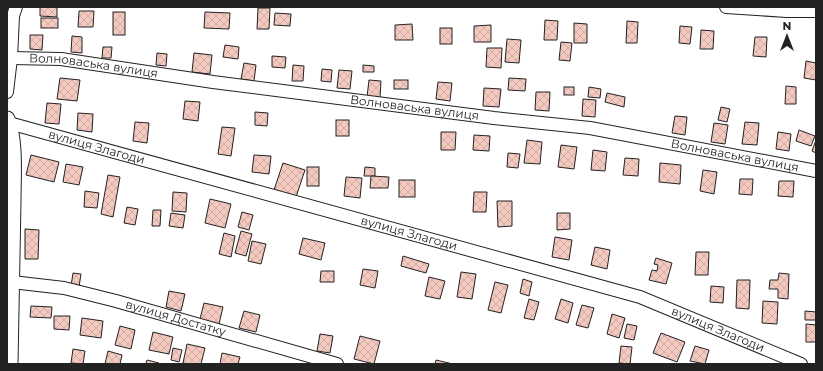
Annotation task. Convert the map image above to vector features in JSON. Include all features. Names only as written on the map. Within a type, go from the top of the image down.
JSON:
[{"type":"street","points":[[7,92],[11,58],[13,16],[16,7]]},
{"type":"street","points":[[726,7],[787,11],[816,11]]},
{"type":"street","name":"Волноваська вулиця","points":[[11,58],[61,59],[244,86],[494,118],[590,128],[816,171]]},
{"type":"street","points":[[8,121],[13,147],[10,364]]},
{"type":"street","name":"вулиця Злагоди","points":[[8,121],[640,297],[801,364]]},
{"type":"street","name":"вулиця Достатку","points":[[12,282],[64,288],[116,301],[337,364]]},
{"type":"building","points":[[40,7],[57,7],[57,17],[40,16]]},
{"type":"building","points":[[258,8],[270,8],[269,29],[257,29]]},
{"type":"building","points":[[79,11],[94,11],[93,27],[78,27]]},
{"type":"building","points":[[113,12],[125,12],[125,35],[113,35]]},
{"type":"building","points":[[205,12],[230,13],[229,29],[204,28]]},
{"type":"building","points":[[275,13],[291,14],[290,26],[274,25]]},
{"type":"building","points":[[41,18],[58,18],[58,28],[41,28]]},
{"type":"building","points":[[545,20],[558,21],[557,40],[544,40]]},
{"type":"building","points":[[627,21],[638,22],[637,43],[626,43]]},
{"type":"building","points":[[574,23],[587,24],[587,43],[574,43]]},
{"type":"building","points":[[412,24],[413,40],[395,40],[395,25]]},
{"type":"building","points":[[491,25],[491,42],[474,42],[474,26]]},
{"type":"building","points":[[680,26],[692,27],[690,44],[679,43]]},
{"type":"building","points":[[440,28],[452,28],[452,44],[440,44]]},
{"type":"building","points":[[701,30],[714,31],[713,49],[700,49]]},
{"type":"building","points":[[30,35],[43,35],[42,50],[30,49]]},
{"type":"building","points":[[72,36],[82,37],[82,53],[71,52]]},
{"type":"building","points":[[755,37],[767,37],[766,57],[753,56]]},
{"type":"building","points":[[507,39],[521,40],[519,63],[505,62]]},
{"type":"building","points":[[561,42],[572,43],[570,61],[559,60]]},
{"type":"building","points":[[225,45],[239,47],[238,59],[223,57]]},
{"type":"building","points":[[103,47],[112,47],[111,58],[102,58]]},
{"type":"building","points":[[487,48],[502,48],[501,68],[486,67]]},
{"type":"building","points":[[157,53],[167,54],[166,66],[156,65]]},
{"type":"building","points":[[194,53],[212,55],[210,74],[192,72]]},
{"type":"building","points":[[272,56],[286,57],[285,68],[272,67]]},
{"type":"building","points":[[806,61],[816,63],[816,80],[804,78]]},
{"type":"building","points":[[244,63],[256,65],[254,81],[241,79]]},
{"type":"building","points":[[293,65],[304,66],[303,81],[292,81]]},
{"type":"building","points":[[363,65],[374,66],[374,72],[363,72]]},
{"type":"building","points":[[322,69],[332,70],[331,82],[321,81]]},
{"type":"building","points":[[339,70],[352,71],[350,89],[337,88]]},
{"type":"building","points":[[60,78],[80,80],[77,101],[57,99]]},
{"type":"building","points":[[509,78],[526,79],[525,91],[508,90]]},
{"type":"building","points":[[369,80],[381,81],[380,98],[367,97]]},
{"type":"building","points":[[394,80],[408,80],[408,89],[394,89]]},
{"type":"building","points":[[438,82],[452,83],[450,101],[436,99]]},
{"type":"building","points":[[786,86],[796,87],[796,104],[785,104]]},
{"type":"building","points":[[564,87],[574,87],[574,95],[564,95]]},
{"type":"building","points":[[589,87],[601,89],[600,98],[588,97]]},
{"type":"building","points":[[484,88],[501,89],[499,107],[483,106]]},
{"type":"building","points":[[536,92],[550,92],[549,111],[535,110]]},
{"type":"building","points":[[607,93],[625,97],[624,107],[605,102]]},
{"type":"building","points":[[583,99],[596,100],[595,117],[582,116]]},
{"type":"building","points":[[185,101],[200,102],[198,121],[183,119]]},
{"type":"building","points":[[47,103],[61,104],[59,124],[45,123]]},
{"type":"building","points":[[721,107],[730,109],[727,122],[718,120]]},
{"type":"building","points":[[255,112],[268,113],[267,126],[255,125]]},
{"type":"building","points":[[78,113],[93,114],[92,132],[77,130]]},
{"type":"building","points":[[675,116],[687,117],[685,135],[672,133]]},
{"type":"building","points":[[336,120],[349,120],[349,136],[336,136]]},
{"type":"building","points":[[135,122],[149,123],[147,143],[133,141]]},
{"type":"building","points":[[745,122],[759,123],[757,145],[742,144]]},
{"type":"building","points":[[714,123],[728,125],[725,144],[711,142]]},
{"type":"building","points":[[222,127],[235,128],[231,156],[218,154]]},
{"type":"building","points":[[799,130],[815,136],[811,146],[796,141]]},
{"type":"building","points":[[441,132],[456,132],[455,150],[441,150]]},
{"type":"building","points":[[778,132],[791,134],[789,151],[776,149]]},
{"type":"building","points":[[474,135],[490,136],[489,151],[473,150]]},
{"type":"building","points":[[527,140],[542,142],[540,164],[524,163]]},
{"type":"building","points":[[816,140],[816,153],[812,151]]},
{"type":"building","points":[[561,145],[577,147],[574,169],[558,167]]},
{"type":"building","points":[[593,150],[607,152],[605,171],[591,170]]},
{"type":"building","points":[[508,153],[520,154],[518,168],[507,167]]},
{"type":"building","points":[[31,155],[59,162],[54,182],[26,175]]},
{"type":"building","points":[[254,155],[271,156],[269,174],[252,172]]},
{"type":"building","points":[[625,158],[639,159],[638,176],[623,175]]},
{"type":"building","points":[[283,163],[305,170],[295,200],[273,193]]},
{"type":"building","points":[[660,163],[681,165],[680,184],[659,182]]},
{"type":"building","points":[[66,164],[83,167],[79,185],[63,182]]},
{"type":"building","points":[[307,167],[319,167],[319,186],[307,186]]},
{"type":"building","points":[[365,167],[375,168],[375,176],[364,176]]},
{"type":"building","points":[[703,170],[717,172],[714,194],[700,191]]},
{"type":"building","points":[[108,175],[120,177],[113,217],[101,214]]},
{"type":"building","points":[[371,176],[389,177],[388,188],[370,188]]},
{"type":"building","points":[[346,177],[362,178],[360,198],[344,196]]},
{"type":"building","points":[[740,179],[753,179],[752,195],[739,194]]},
{"type":"building","points":[[399,180],[415,180],[415,197],[399,197]]},
{"type":"building","points":[[779,181],[794,181],[793,197],[778,196]]},
{"type":"building","points":[[85,191],[99,193],[97,208],[84,207]]},
{"type":"building","points":[[173,192],[187,193],[186,212],[172,211]]},
{"type":"building","points":[[474,192],[487,192],[486,212],[473,212]]},
{"type":"building","points":[[210,199],[231,204],[225,228],[205,223]]},
{"type":"building","points":[[497,201],[512,201],[512,226],[498,227]]},
{"type":"building","points":[[127,207],[138,209],[135,225],[124,223]]},
{"type":"building","points":[[153,210],[161,210],[160,226],[152,226]]},
{"type":"building","points":[[242,212],[253,215],[249,230],[238,227]]},
{"type":"building","points":[[171,213],[185,215],[183,228],[169,226]]},
{"type":"building","points":[[557,213],[570,213],[570,229],[557,230]]},
{"type":"building","points":[[25,229],[39,230],[38,259],[25,259]]},
{"type":"building","points":[[241,231],[252,234],[246,256],[235,253]]},
{"type":"building","points":[[224,233],[235,236],[231,257],[219,254]]},
{"type":"building","points":[[555,237],[572,240],[569,260],[552,257]]},
{"type":"building","points":[[303,238],[325,243],[321,260],[299,254]]},
{"type":"building","points":[[252,241],[266,244],[261,264],[248,261]]},
{"type":"building","points":[[595,247],[610,250],[607,269],[591,265]]},
{"type":"building","points":[[696,252],[709,252],[708,275],[695,275]]},
{"type":"building","points":[[403,256],[429,264],[426,273],[401,266]]},
{"type":"building","points":[[656,258],[672,263],[666,284],[649,280],[652,270],[657,271],[658,265],[654,264]]},
{"type":"building","points":[[363,269],[378,271],[375,288],[360,285]]},
{"type":"building","points":[[321,271],[334,271],[334,282],[320,282]]},
{"type":"building","points":[[461,272],[476,274],[472,299],[457,297]]},
{"type":"building","points":[[73,273],[81,274],[79,287],[71,286]]},
{"type":"building","points":[[779,273],[789,274],[788,299],[778,298],[778,289],[769,289],[770,280],[778,280]]},
{"type":"building","points":[[429,277],[445,281],[440,299],[425,296]]},
{"type":"building","points":[[523,279],[532,282],[529,296],[520,293]]},
{"type":"building","points":[[737,280],[750,280],[749,309],[736,308]]},
{"type":"building","points":[[495,282],[508,285],[501,313],[488,310]]},
{"type":"building","points":[[711,286],[724,287],[723,303],[710,302]]},
{"type":"building","points":[[169,291],[185,294],[181,311],[166,307]]},
{"type":"building","points":[[529,299],[539,302],[534,320],[524,318]]},
{"type":"building","points":[[561,299],[573,303],[568,323],[555,319]]},
{"type":"building","points":[[763,301],[778,302],[777,324],[762,323]]},
{"type":"building","points":[[204,303],[223,307],[219,324],[200,319]]},
{"type":"building","points":[[582,305],[594,308],[588,328],[576,325]]},
{"type":"building","points":[[31,306],[52,307],[51,318],[30,317]]},
{"type":"building","points":[[244,311],[260,315],[256,332],[239,328]]},
{"type":"building","points":[[805,311],[816,312],[816,320],[805,320]]},
{"type":"building","points":[[612,314],[625,318],[619,338],[607,334]]},
{"type":"building","points":[[54,316],[70,316],[69,330],[54,329]]},
{"type":"building","points":[[82,318],[103,321],[101,338],[80,335]]},
{"type":"building","points":[[627,324],[637,326],[634,340],[624,338]]},
{"type":"building","points":[[806,324],[816,325],[816,342],[806,342]]},
{"type":"building","points":[[120,326],[135,330],[131,349],[115,345]]},
{"type":"building","points":[[153,332],[173,337],[169,354],[149,350]]},
{"type":"building","points":[[661,333],[685,342],[677,362],[653,353]]},
{"type":"building","points":[[320,334],[333,336],[330,353],[317,351]]},
{"type":"building","points":[[360,336],[380,341],[374,364],[354,359]]},
{"type":"building","points":[[187,344],[205,348],[201,364],[183,363]]},
{"type":"building","points":[[621,346],[632,347],[630,364],[619,363]]},
{"type":"building","points":[[695,346],[709,350],[705,364],[690,361]]},
{"type":"building","points":[[173,348],[182,350],[179,362],[171,360]]},
{"type":"building","points":[[73,349],[85,351],[83,364],[71,363]]},
{"type":"building","points":[[108,351],[122,355],[120,364],[105,364]]},
{"type":"building","points":[[222,353],[240,357],[238,364],[220,364]]},
{"type":"building","points":[[147,360],[159,363],[159,364],[146,364]]},
{"type":"building","points":[[436,360],[453,364],[435,364]]}]
